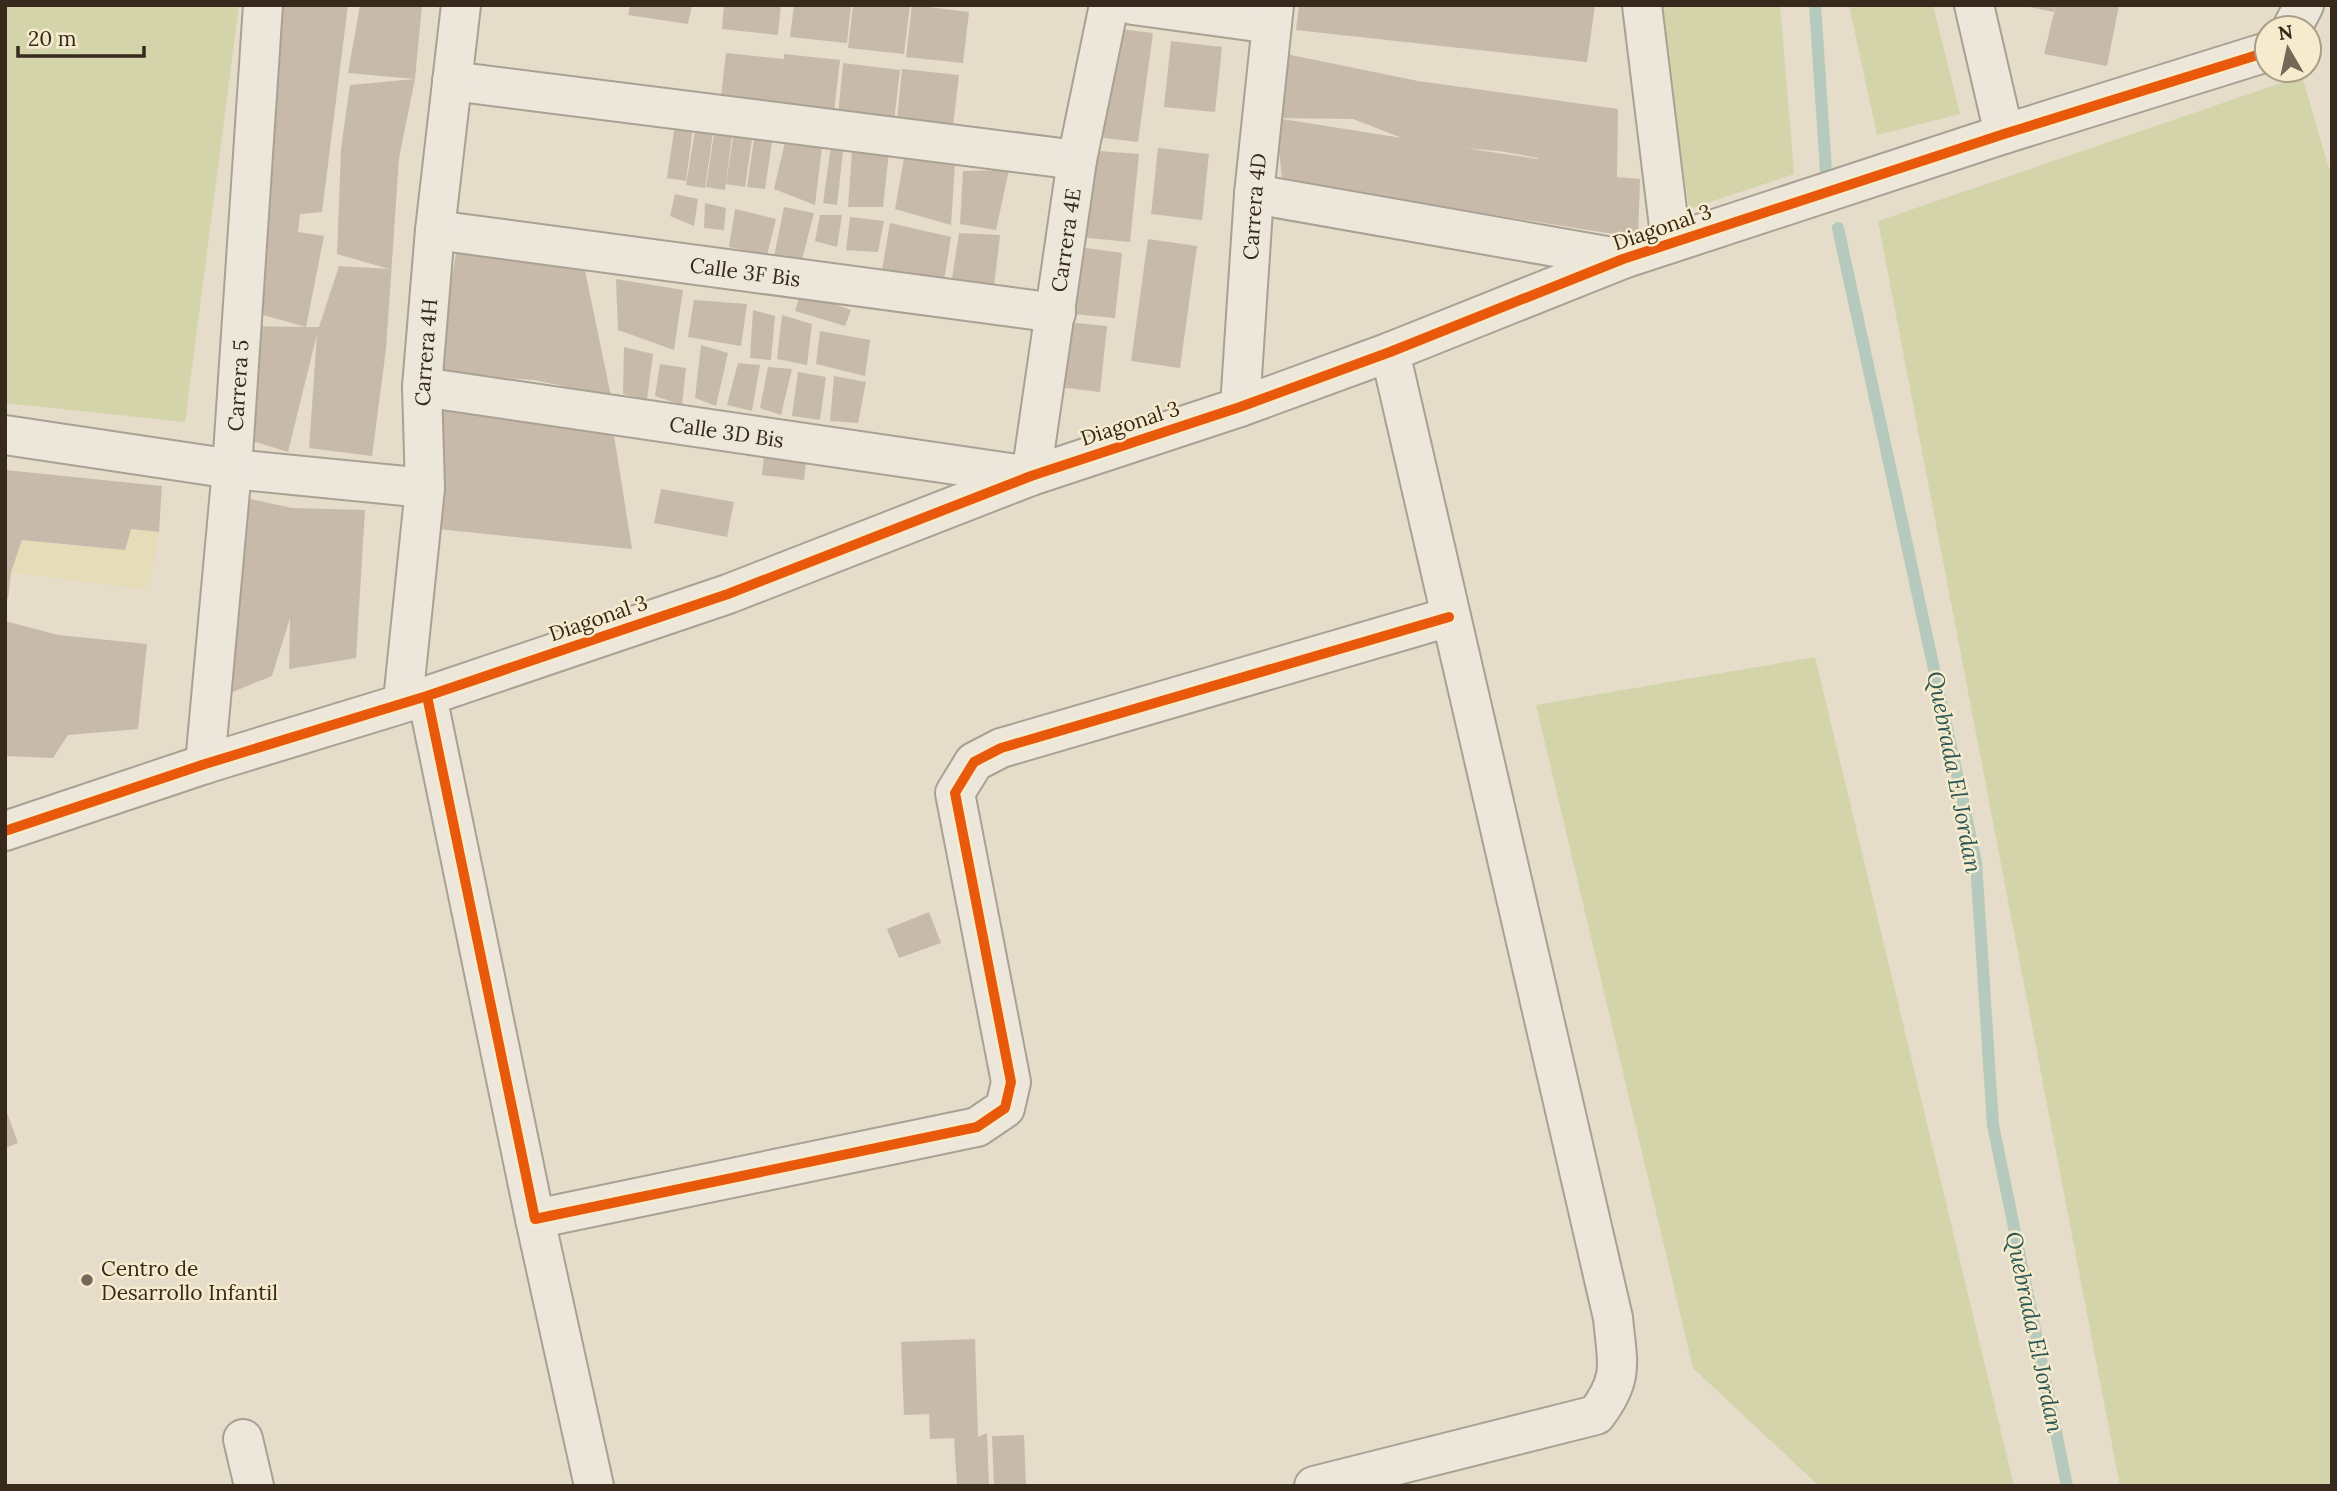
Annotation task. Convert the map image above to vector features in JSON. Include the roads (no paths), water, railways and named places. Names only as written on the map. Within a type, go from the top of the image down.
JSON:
[{"type":"street","name":"Carrera 5","points":[[205,764],[232,469],[263,5]]},
{"type":"street","name":"Carrera 4H","points":[[461,5],[435,230],[422,387],[425,488],[415,699],[594,1486]]},
{"type":"street","name":"Carrera 4E","points":[[1031,476],[1077,160],[1109,5]]},
{"type":"street","points":[[1133,5],[1273,14]]},
{"type":"street","points":[[1642,5],[1671,243]]},
{"type":"street","points":[[1974,5],[2004,134]]},
{"type":"street","name":"Carrera 4D","points":[[1240,407],[1254,194],[1273,14]]},
{"type":"street","name":"Diagonal 3","points":[[5,831],[205,764],[415,699],[729,594],[1031,476],[1240,407],[1390,352],[1623,259],[2004,134],[2253,56]]},
{"type":"street","points":[[452,81],[1077,160]]},
{"type":"street","points":[[1254,194],[1623,259]]},
{"type":"street","name":"Calle 3F Bis","points":[[435,230],[1056,313]]},
{"type":"street","points":[[1314,1486],[1596,1415],[1612,1394],[1618,1376],[1613,1318],[1449,617],[1390,352]]},
{"type":"street","name":"Calle 3D Bis","points":[[422,387],[1031,476]]},
{"type":"street","points":[[5,435],[232,469],[425,488]]},
{"type":"street","points":[[535,1219],[977,1127],[1005,1108],[1011,1082],[955,793],[974,762],[1002,748],[1449,617]]},
{"type":"street","points":[[243,1439],[254,1486]]},
{"type":"waterway","name":"Quebrada El Jordan","points":[[1815,5],[1826,171]]},
{"type":"waterway","name":"Quebrada El Jordan","points":[[1838,228],[1976,862],[1993,1125],[2067,1486]]},
{"type":"place","name":"Centro de Desarrollo Infantil","points":[[87,1280]]}]
